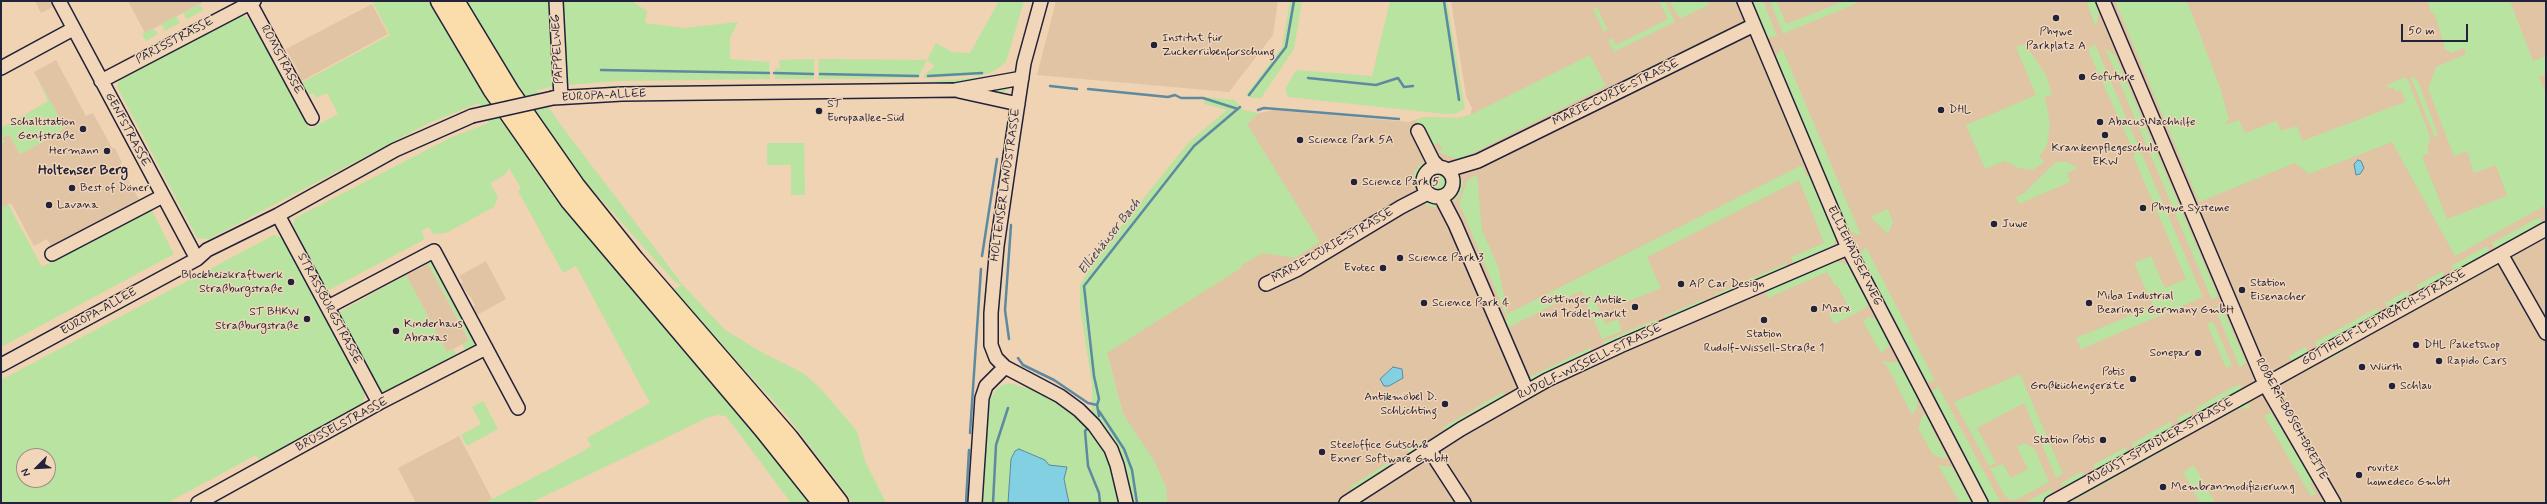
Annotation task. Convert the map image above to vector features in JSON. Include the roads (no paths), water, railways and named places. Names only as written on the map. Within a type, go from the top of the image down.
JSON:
[{"type":"highway","points":[[440,1],[492,89],[554,179],[619,261],[719,377],[822,503]]},
{"type":"highway","points":[[455,1],[499,75],[546,146],[604,222],[757,400],[839,503]]},
{"type":"highway","points":[[657,285],[719,377]]},
{"type":"street","name":"GENFSTRASSE","points":[[59,1],[197,258]]},
{"type":"street","name":"PARISSTRASSE","points":[[101,80],[251,1]]},
{"type":"street","name":"ROMSTRASSE","points":[[251,1],[312,118]]},
{"type":"street","name":"PAPPELWEG","points":[[556,1],[557,98]]},
{"type":"street","name":"HOLTENSER LANDSTRASSE","points":[[1005,367],[992,349],[991,313],[997,246],[1022,78],[1041,1]]},
{"type":"street","name":"ELLIEHÄUSER WEG","points":[[1744,1],[1848,248],[1981,503]]},
{"type":"street","name":"ROBERT-BOSCH-BREITE","points":[[2103,1],[2266,383],[2334,503]]},
{"type":"street","name":"MARIE-CURIE-STRASSE","points":[[1442,171],[1478,161],[1754,25]]},
{"type":"street","points":[[1,68],[73,29]]},
{"type":"street","name":"EUROPA-ALLEE","points":[[1,365],[197,258],[207,250],[278,215],[401,147],[472,116],[557,98],[715,92],[955,90],[1022,78]]},
{"type":"street","name":"EUROPA-ALLEE","points":[[955,90],[1018,104]]},
{"type":"street","points":[[1420,135],[1433,161],[1453,187],[1435,192]]},
{"type":"street","points":[[1442,171],[1424,176],[1455,224],[1527,391]]},
{"type":"street","name":"MARIE-CURIE-STRASSE","points":[[1266,284],[1298,269],[1401,206],[1435,192]]},
{"type":"street","points":[[52,254],[163,196]]},
{"type":"street","name":"STRASSBURGSTRASSE","points":[[278,215],[379,403]]},
{"type":"street","name":"GOTTHELF-LEIMBACH-STRASSE","points":[[2266,383],[2546,229]]},
{"type":"street","name":"RUDOLF-WISSELL-STRASSE","points":[[1346,503],[1428,449],[1527,391],[1620,346],[1848,248]]},
{"type":"street","points":[[328,307],[434,251],[518,408]]},
{"type":"street","points":[[2501,254],[2546,333]]},
{"type":"street","name":"BRÜSSELSTRASSE","points":[[198,503],[379,403],[486,348]]},
{"type":"street","points":[[976,503],[983,391],[1005,367],[1060,396],[1090,421],[1114,457],[1126,503]]},
{"type":"street","name":"ROBERT-BOSCH-BREITE","points":[[2266,383],[2339,503]]},
{"type":"street","name":"AUGUST-SPINDLER-STRASSE","points":[[2051,503],[2266,383]]},
{"type":"street","points":[[1428,449],[1464,503]]},
{"type":"water","points":[[2358,160],[2361,161],[2364,168],[2360,174],[2356,175],[2354,164]]},
{"type":"water","points":[[1393,367],[1402,369],[1403,378],[1389,386],[1384,386],[1380,379]]},
{"type":"water","points":[[1019,449],[1045,460],[1049,465],[1067,467],[1064,479],[1069,503],[1008,503],[1011,459],[1015,451]]},
{"type":"waterway","name":"Elliehäuser Bach","points":[[1249,95],[1286,47],[1294,1]]},
{"type":"waterway","points":[[1444,1],[1459,100]]},
{"type":"waterway","points":[[601,70],[769,73]]},
{"type":"waterway","points":[[774,73],[813,74]]},
{"type":"waterway","points":[[928,76],[982,73]]},
{"type":"waterway","points":[[820,74],[918,76]]},
{"type":"waterway","points":[[1308,78],[1376,85],[1398,78],[1404,87],[1413,86]]},
{"type":"waterway","points":[[1050,86],[1077,89]]},
{"type":"waterway","points":[[1088,89],[1168,97],[1175,95],[1181,98],[1203,98],[1238,109]]},
{"type":"waterway","name":"Elliehäuser Bach","points":[[1099,416],[1097,405],[1099,399],[1094,376],[1084,286],[1194,146],[1240,107]]},
{"type":"waterway","points":[[1258,110],[1264,108],[1399,119]]},
{"type":"waterway","points":[[982,256],[997,159]]},
{"type":"waterway","points":[[1009,339],[1005,310],[1011,225]]},
{"type":"waterway","points":[[970,433],[981,269]]},
{"type":"waterway","points":[[1018,358],[1023,365],[1054,380],[1088,403],[1097,405]]},
{"type":"waterway","points":[[993,503],[996,445],[1008,408]]},
{"type":"waterway","points":[[1099,411],[1124,449],[1132,470],[1137,503]]},
{"type":"waterway","name":"Elliehäuser Bach","points":[[1088,428],[1085,431],[1088,466],[1099,493],[1100,503]]},
{"type":"waterway","points":[[966,503],[969,450]]},
{"type":"place","name":"Phywe Parkplatz A","points":[[2056,18]]},
{"type":"place","name":"Institut für Zuckerrübenforschung","points":[[1154,45]]},
{"type":"place","name":"Gofuture","points":[[2082,77]]},
{"type":"place","name":"DHL","points":[[1941,110]]},
{"type":"place","name":"ST Europaallee-Süd","points":[[819,111]]},
{"type":"place","name":"Abacus Nachhilfe","points":[[2100,122]]},
{"type":"place","name":"Schaltstation Genfstraße","points":[[83,129]]},
{"type":"place","name":"Krankenpflegeschule EKW","points":[[2105,135]]},
{"type":"place","name":"Science Park 5A","points":[[1300,140]]},
{"type":"place","name":"Hermann","points":[[107,151]]},
{"type":"place","name":"Science Park 5","points":[[1354,182]]},
{"type":"place","name":"Best of Döner","points":[[72,188]]},
{"type":"place","name":"Lavana","points":[[49,205]]},
{"type":"place","name":"Phywe Systeme","points":[[2143,208]]},
{"type":"place","name":"Juwe","points":[[1994,224]]},
{"type":"place","name":"Science Park 3","points":[[1400,258]]},
{"type":"place","name":"Evotec","points":[[1383,268]]},
{"type":"place","name":"Blockheizkraftwerk Straßburgstraße","points":[[291,282]]},
{"type":"place","name":"AP Car Design","points":[[1681,284]]},
{"type":"place","name":"Station Eisenacher","points":[[2242,290]]},
{"type":"place","name":"Science Park 4","points":[[1424,303]]},
{"type":"place","name":"Miba Industrial Bearings Germany GmbH","points":[[2089,303]]},
{"type":"place","name":"Göttinger Antik- und Trödelmarkt","points":[[1635,307]]},
{"type":"place","name":"Marx","points":[[1814,309]]},
{"type":"place","name":"ST BHKW Straßburgstraße","points":[[307,319]]},
{"type":"place","name":"Station Rudolf-Wissell-Straße 1","points":[[1764,320]]},
{"type":"place","name":"Kinderhaus Abraxas","points":[[396,331]]},
{"type":"place","name":"DHL Paketshop","points":[[2416,345]]},
{"type":"place","name":"Sonepar","points":[[2198,353]]},
{"type":"place","name":"Rapido Cars","points":[[2439,361]]},
{"type":"place","name":"Würth","points":[[2362,367]]},
{"type":"place","name":"Potis Großküchengeräte","points":[[2133,379]]},
{"type":"place","name":"Schlau","points":[[2392,386]]},
{"type":"place","name":"Antikmöbel D. Schlichting","points":[[1445,404]]},
{"type":"place","name":"Station Potis","points":[[2103,440]]},
{"type":"place","name":"Steeloffice Gutsch & Exner Software GmbH","points":[[1322,452]]},
{"type":"place","name":"rovitex homedeco GmbH","points":[[2359,475]]},
{"type":"place","name":"Membranmodifizierung","points":[[2163,487]]},
{"type":"district","name":"Holtenser Berg","points":[[83,171]]}]
